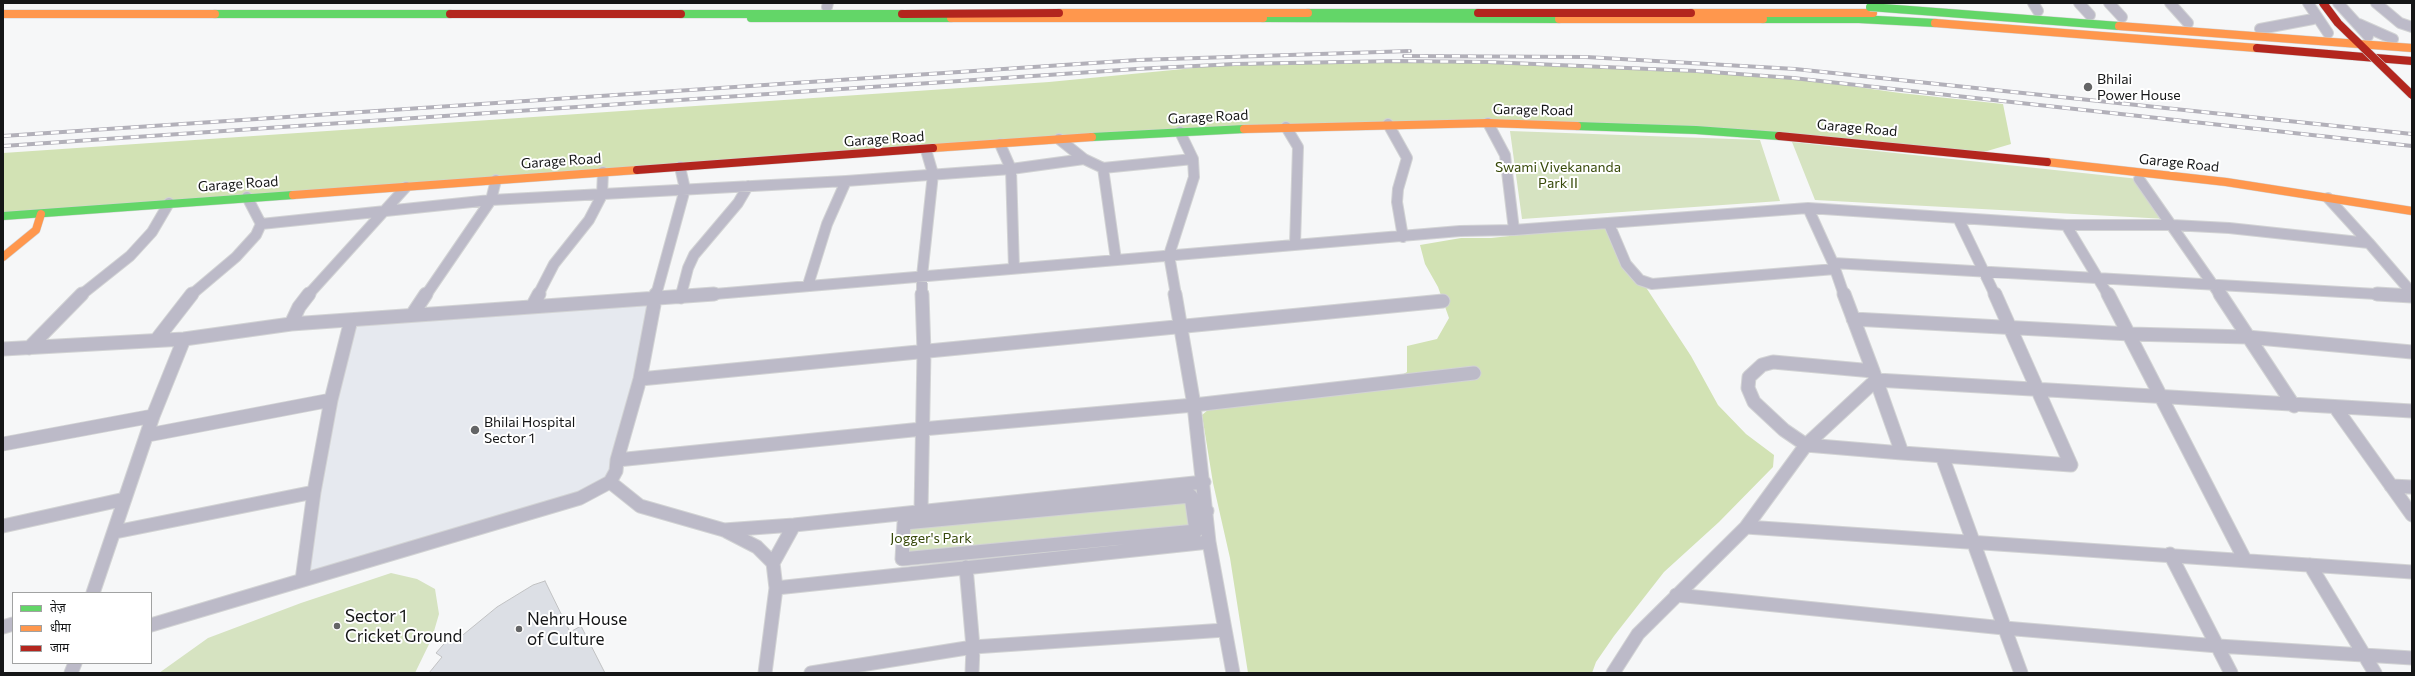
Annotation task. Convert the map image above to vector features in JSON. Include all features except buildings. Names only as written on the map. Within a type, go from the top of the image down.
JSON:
[{"type":"main road","points":[[1931,3],[2036,7],[2066,13],[2245,28],[2368,36],[2412,41]]},
{"type":"main road","points":[[2323,3],[2338,23],[2412,95]]},
{"type":"main road","points":[[3,8],[828,5],[1663,5],[1871,10],[2412,48]]},
{"type":"main road","points":[[3,18],[276,15],[1871,10],[2412,55]]},
{"type":"main road","points":[[2066,13],[2079,34]]},
{"type":"main road","points":[[3,14],[1859,19],[2079,34],[2412,61]]},
{"type":"main road","points":[[2245,28],[2260,48]]},
{"type":"main road","name":"Garage Road","points":[[3,216],[247,197],[1180,132],[1388,124],[1488,123],[1696,130],[1871,143],[2226,182],[2412,211]]},
{"type":"main road","points":[[3,257],[36,230],[41,214]]},
{"type":"street","points":[[2079,3],[2090,15]]},
{"type":"street","points":[[2109,3],[2122,18]]},
{"type":"street","points":[[2170,3],[2188,23]]},
{"type":"street","points":[[2308,3],[2328,33]]},
{"type":"street","points":[[2338,3],[2368,36]]},
{"type":"street","points":[[2376,3],[2410,28]]},
{"type":"street","points":[[2260,29],[2313,19],[2316,15]]},
{"type":"street","points":[[2354,22],[2393,39]]},
{"type":"street","points":[[1488,123],[1505,155],[1514,230]]},
{"type":"street","points":[[1388,124],[1405,151],[1407,158],[1398,195],[1403,237]]},
{"type":"street","points":[[1286,127],[1298,147],[1295,244]]},
{"type":"street","points":[[1180,132],[1194,159],[1194,176],[1169,255],[1194,405],[1204,482],[1200,512],[1196,531],[902,559],[904,523],[1191,496],[1200,512],[1209,542],[1233,673]]},
{"type":"street","points":[[1059,140],[1084,159],[1103,168],[1194,159]]},
{"type":"street","points":[[1000,144],[1011,169],[1014,268]]},
{"type":"street","points":[[921,511],[924,352],[922,276],[933,174],[926,150]]},
{"type":"street","points":[[261,224],[381,213],[491,200],[846,181],[1011,169],[1084,159]]},
{"type":"street","points":[[152,625],[580,498],[610,482],[616,471],[617,460],[640,379],[655,299],[685,189],[680,167]]},
{"type":"street","points":[[1103,168],[1116,260]]},
{"type":"street","points":[[532,307],[554,264],[589,220],[602,195],[603,172]]},
{"type":"street","points":[[2139,179],[2213,284],[2294,406]]},
{"type":"street","points":[[412,315],[491,200],[496,180]]},
{"type":"street","points":[[808,285],[827,224],[846,181]]},
{"type":"street","points":[[681,297],[688,268],[694,255],[740,200],[748,186]]},
{"type":"street","points":[[291,324],[299,307],[310,293],[406,187]]},
{"type":"street","points":[[247,197],[261,224]]},
{"type":"street","points":[[1609,224],[1626,264],[1640,280],[1652,284],[1834,266],[1985,271],[2412,295],[2408,283],[2328,198]]},
{"type":"street","points":[[29,348],[90,286],[130,256],[152,232],[170,203]]},
{"type":"street","points":[[3,349],[157,339],[184,339],[291,324],[681,297],[808,285],[1295,244],[1403,237],[1460,231],[1514,230],[1609,224],[1808,208],[2066,225],[2172,224],[2229,228],[2369,243]]},
{"type":"street","points":[[1808,208],[1834,266],[1902,453]]},
{"type":"street","points":[[1958,218],[2012,329],[2038,389],[2071,465],[1806,445],[1784,430],[1754,402],[1748,388],[1749,377],[1762,365],[1773,362],[1874,375],[2038,389],[2294,406],[2412,411]]},
{"type":"street","points":[[157,339],[191,295],[236,257],[256,235],[261,224]]},
{"type":"street","points":[[2066,225],[2099,278],[2130,334],[2159,396],[2245,560]]},
{"type":"street","points":[[640,379],[1182,328],[1443,301]]},
{"type":"street","points":[[1853,319],[2012,329],[2247,337],[2412,352]]},
{"type":"street","points":[[302,580],[314,492],[331,400],[351,320]]},
{"type":"street","points":[[93,592],[154,416],[184,339]]},
{"type":"street","points":[[617,460],[922,429],[1194,405],[1474,373]]},
{"type":"street","points":[[1613,673],[1638,634],[1746,527],[1806,445],[1874,375]]},
{"type":"street","points":[[148,435],[331,400]]},
{"type":"street","points":[[2336,407],[2412,515]]},
{"type":"street","points":[[3,444],[154,416]]},
{"type":"street","points":[[1942,456],[2021,673]]},
{"type":"street","points":[[610,482],[640,506],[724,530],[757,547],[773,563]]},
{"type":"street","points":[[724,530],[794,525],[1204,482]]},
{"type":"street","points":[[2391,486],[2412,487]]},
{"type":"street","points":[[115,532],[314,492]]},
{"type":"street","points":[[3,526],[125,499]]},
{"type":"street","points":[[765,673],[776,588],[773,563],[794,525]]},
{"type":"street","points":[[1746,527],[1974,544],[2170,554],[2412,572]]},
{"type":"street","points":[[776,588],[1209,542]]},
{"type":"street","points":[[2170,554],[2232,673]]},
{"type":"street","points":[[2310,565],[2375,673]]},
{"type":"street","points":[[966,567],[973,647],[972,673]]},
{"type":"street","points":[[1676,595],[2004,628],[2218,646],[2412,658]]},
{"type":"street","points":[[812,673],[973,647],[1225,630]]},
{"type":"street","points":[[70,673],[74,664]]},
{"type":"shaded area","name":"Bhilai Hospital Sector 1","points":[[655,299],[610,482],[302,580],[351,320]]},
{"type":"green space","points":[[1323,62],[1488,62],[1697,71],[1793,78],[1900,93],[2003,104],[2011,144],[1977,154],[1570,124],[1286,127],[3,216],[3,153],[1049,82],[1235,64]]},
{"type":"green space","name":"Swami Vivekananda Park II","points":[[1510,131],[1760,140],[1780,201],[1522,219]]},
{"type":"green space","points":[[1792,142],[2139,179],[2167,219],[1815,200]]},
{"type":"green space","points":[[1602,226],[1606,229],[1630,263],[1691,356],[1718,405],[1746,434],[1774,455],[1773,467],[1719,522],[1664,572],[1614,636],[1596,662],[1592,673],[1248,673],[1230,558],[1213,483],[1202,415],[1216,403],[1379,388],[1407,372],[1407,346],[1437,339],[1449,318],[1438,287],[1425,264],[1420,245],[1461,238],[1491,238]]},
{"type":"green space","name":"Jogger's Park","points":[[1195,488],[1202,533],[899,566],[901,517]]},
{"type":"green space","name":"Sector 1 Cricket Ground","points":[[391,573],[417,579],[435,589],[439,614],[432,638],[415,673],[159,673],[208,638],[301,603]]},
{"type":"railway","points":[[3,136],[1138,60],[1410,51]]},
{"type":"railway","points":[[1404,56],[1586,57],[1795,69],[2412,134]]},
{"type":"railway","points":[[3,146],[1136,69],[1235,64],[1397,61],[1488,62],[1697,71],[1793,78],[2412,146]]},
{"type":"traffic: fast","points":[[1870,7],[2119,26]]},
{"type":"traffic: fast","points":[[1308,13],[1478,13]]},
{"type":"traffic: fast","points":[[215,14],[450,14]]},
{"type":"traffic: fast","points":[[681,14],[902,14]]},
{"type":"traffic: fast","points":[[751,18],[951,18]]},
{"type":"traffic: fast","points":[[1263,18],[1559,19]]},
{"type":"traffic: fast","points":[[1763,19],[1859,19],[1935,23]]},
{"type":"traffic: fast","points":[[1577,126],[1696,130],[1779,136]]},
{"type":"traffic: fast","points":[[1092,137],[1244,129]]},
{"type":"traffic: fast","points":[[3,216],[293,195]]},
{"type":"traffic: slow","points":[[1059,13],[1308,13]]},
{"type":"traffic: slow","points":[[1691,13],[1873,13]]},
{"type":"traffic: slow","points":[[3,14],[215,14]]},
{"type":"traffic: slow","points":[[951,18],[1263,18]]},
{"type":"traffic: slow","points":[[1559,19],[1763,19]]},
{"type":"traffic: slow","points":[[1935,23],[2257,48]]},
{"type":"traffic: slow","points":[[2119,26],[2412,48]]},
{"type":"traffic: slow","points":[[1244,129],[1488,123],[1577,126]]},
{"type":"traffic: slow","points":[[933,148],[1092,137]]},
{"type":"traffic: slow","points":[[2047,162],[2226,182],[2412,211]]},
{"type":"traffic: slow","points":[[293,195],[637,170]]},
{"type":"traffic: slow","points":[[3,257],[36,230],[41,214]]},
{"type":"traffic: jam","points":[[2323,3],[2338,23],[2412,95]]},
{"type":"traffic: jam","points":[[902,14],[1059,13]]},
{"type":"traffic: jam","points":[[1478,13],[1691,13]]},
{"type":"traffic: jam","points":[[450,14],[681,14]]},
{"type":"traffic: jam","points":[[2257,48],[2412,61]]},
{"type":"traffic: jam","points":[[1779,136],[1878,144],[2047,162]]},
{"type":"traffic: jam","points":[[637,170],[933,148]]},
{"type":"place","name":"Bhilai Power House","points":[[2088,87]]},
{"type":"place","name":"Bhilai Hospital Sector 1","points":[[475,430]]},
{"type":"place","name":"Sector 1 Cricket Ground","points":[[337,626]]},
{"type":"place","name":"Nehru House of Culture","points":[[519,629]]}]
